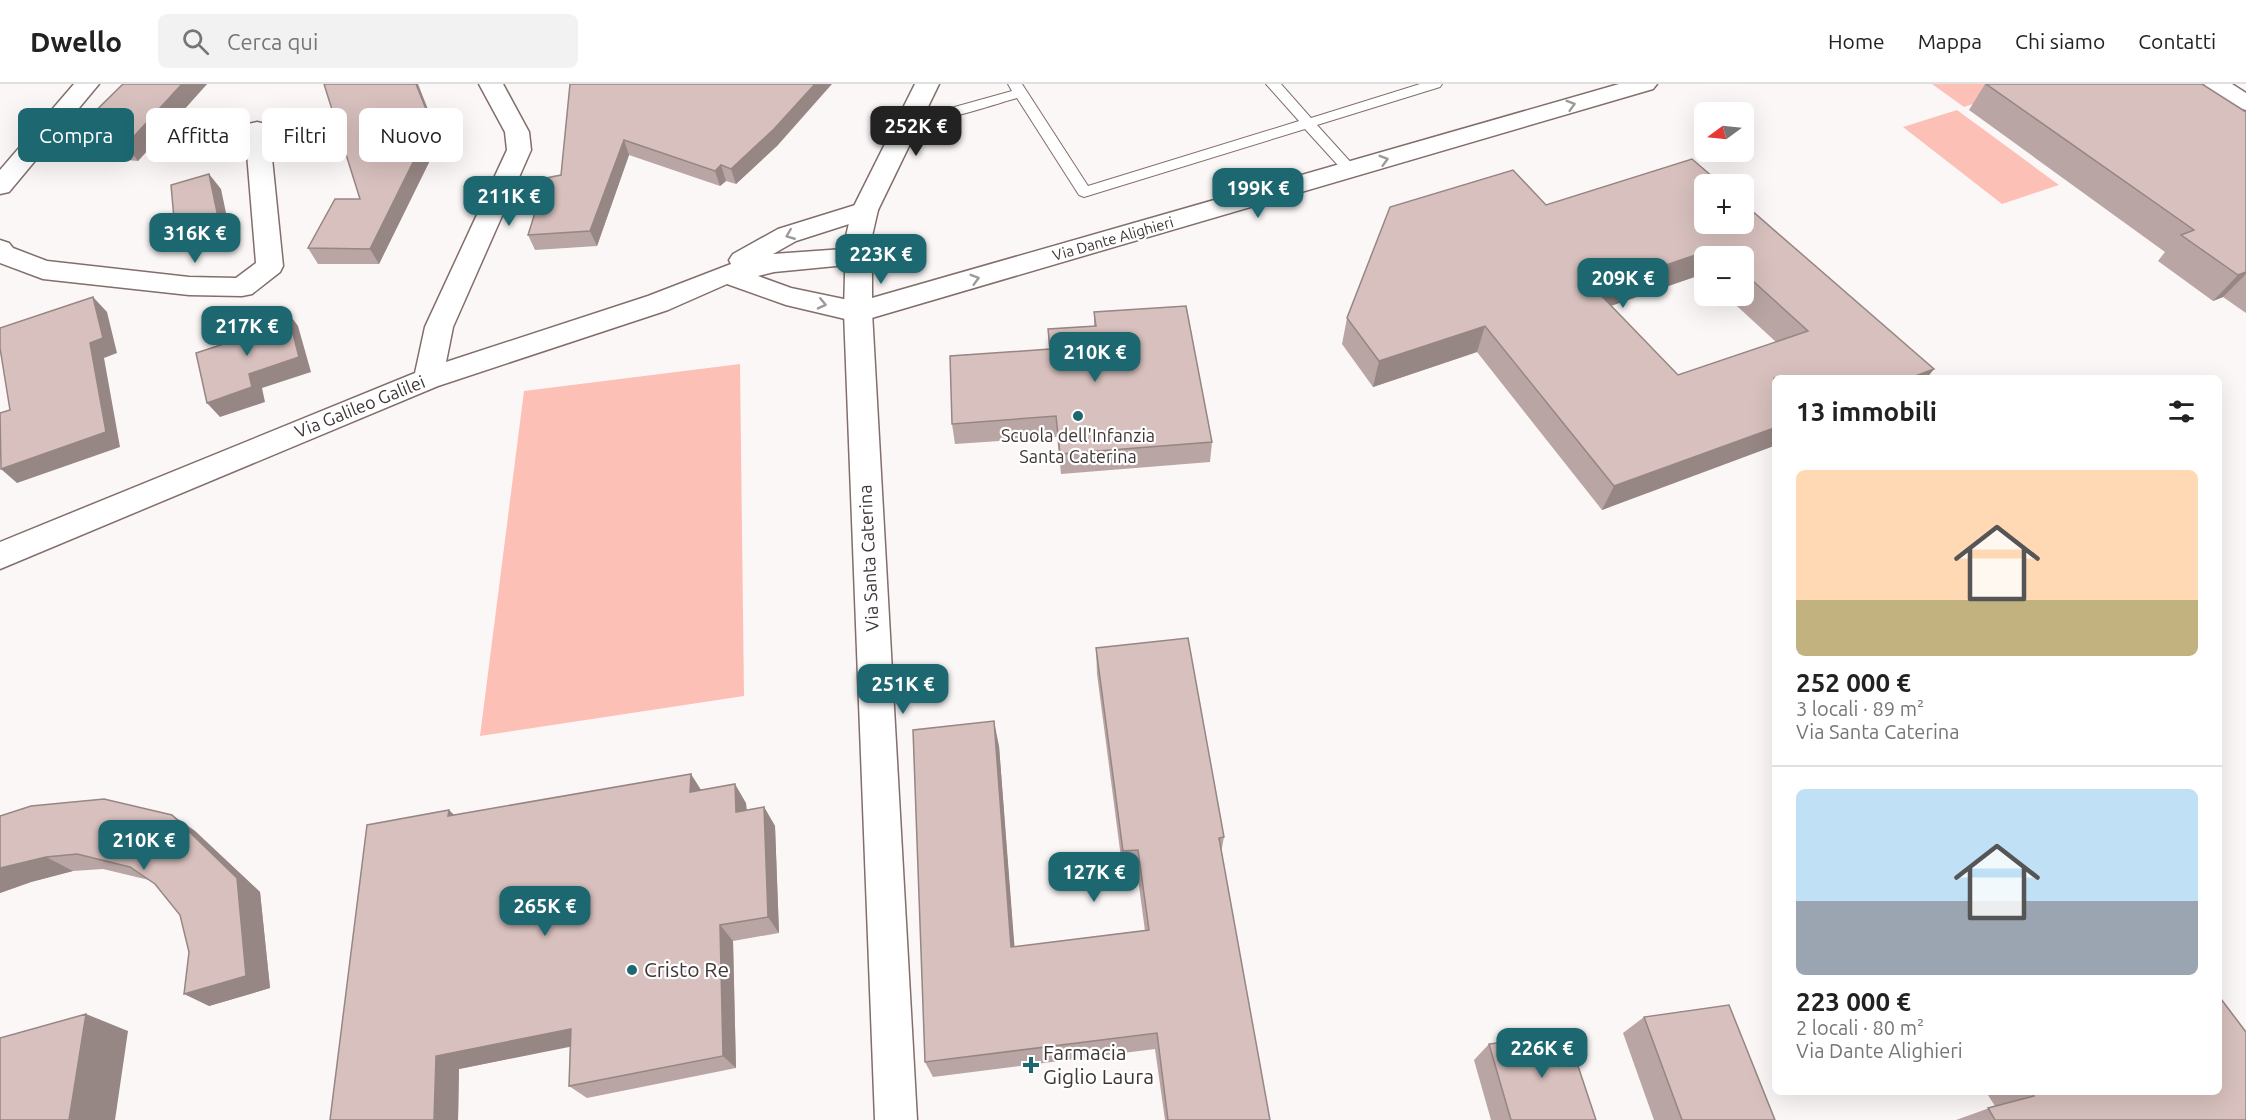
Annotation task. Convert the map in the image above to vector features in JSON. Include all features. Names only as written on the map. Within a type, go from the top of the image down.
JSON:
[{"type":"street","points":[[0,186],[87,84]]},
{"type":"street","points":[[428,379],[439,327],[519,150],[516,132],[491,84]]},
{"type":"street","name":"Via Santa Caterina","points":[[896,1120],[858,312],[858,236],[865,210],[927,84]]},
{"type":"street","name":"Via Dante Alighieri","points":[[858,312],[1645,84]]},
{"type":"street","points":[[2217,84],[2246,103]]},
{"type":"street","points":[[0,249],[2,254],[43,270],[189,286],[242,286],[270,266],[257,129]]},
{"type":"street","name":"Via Galileo Galilei","points":[[726,274],[747,255],[788,235],[865,210]]},
{"type":"street","name":"Via Galileo Galilei","points":[[0,556],[428,379],[658,303],[726,274],[774,262],[858,257]]},
{"type":"street","points":[[726,274],[786,296],[858,312]]},
{"type":"lane","points":[[1273,84],[1350,170]]},
{"type":"lane","points":[[911,120],[934,117],[1018,88],[1084,192],[1435,84]]},
{"type":"shaded area","points":[[1932,84],[2033,84],[1964,107]]},
{"type":"shaded area","points":[[1957,110],[2059,185],[2002,204],[1903,127]]},
{"type":"shaded area","points":[[740,364],[744,696],[480,736],[524,391]]},
{"type":"building","points":[[123,84],[182,84],[160,108],[146,108],[146,123],[134,136],[134,108],[99,108]]},
{"type":"building","points":[[324,84],[416,84],[426,108],[359,108],[359,162],[413,162],[370,249],[308,248],[335,199],[360,199],[347,157],[347,108],[332,108]]},
{"type":"building","points":[[570,84],[815,84],[774,129],[731,169],[721,165],[715,171],[624,140],[590,231],[528,235],[546,178],[561,175]]},
{"type":"building","points":[[1986,84],[2202,84],[2246,112],[2246,272],[2238,275],[2181,235],[2194,230]]},
{"type":"building","points":[[1692,159],[1709,174],[1694,174],[1694,234],[1754,234],[1754,213],[1934,369],[1918,375],[1772,375],[1772,429],[1614,486],[1485,326],[1379,361],[1347,318],[1390,207],[1513,170],[1546,205]],"holes":[[[1694,246],[1754,246],[1754,282],[1808,331],[1678,375],[1595,289],[1694,255]]]},
{"type":"building","points":[[209,174],[218,217],[175,230],[171,185]]},
{"type":"building","points":[[93,297],[103,338],[90,343],[106,432],[1,469],[0,413],[10,410],[0,348],[0,328]]},
{"type":"building","points":[[1186,306],[1212,442],[1060,454],[1056,416],[952,424],[950,356],[1050,349],[1048,329],[1096,326],[1094,312]]},
{"type":"building","points":[[287,311],[299,357],[249,374],[252,387],[207,403],[196,353],[242,338],[242,341],[252,322]]},
{"type":"building","points":[[1188,638],[1224,837],[1219,838],[1270,1120],[1168,1120],[1157,1033],[925,1062],[913,730],[994,721],[1011,947],[1149,930],[1138,850],[1123,851],[1096,648]]},
{"type":"building","name":"Cristo Re","points":[[691,774],[690,792],[735,784],[736,812],[764,807],[768,917],[720,925],[723,1056],[569,1086],[571,1029],[436,1056],[434,1120],[330,1120],[367,825],[449,810],[448,816]]},
{"type":"building","points":[[104,799],[172,815],[237,878],[246,976],[184,994],[189,952],[180,915],[155,884],[130,867],[77,854],[46,857],[0,868],[0,816],[31,806]]},
{"type":"building","points":[[2222,1000],[2246,1032],[2246,1120],[1995,1120],[1988,1108],[2034,1096],[2222,1095]]},
{"type":"building","points":[[1729,1005],[1775,1120],[1682,1120],[1644,1017]]},
{"type":"building","points":[[86,1014],[69,1120],[0,1120],[0,1038]]},
{"type":"building","points":[[1567,1033],[1596,1120],[1511,1120],[1489,1044]]},
{"type":"place","name":"Scuola dell'Infanzia Santa Caterina","points":[[1078,416]]},
{"type":"place","name":"Cristo Re","points":[[632,970]]},
{"type":"place","name":"Farmacia Giglio Laura","points":[[1031,1065]]}]
